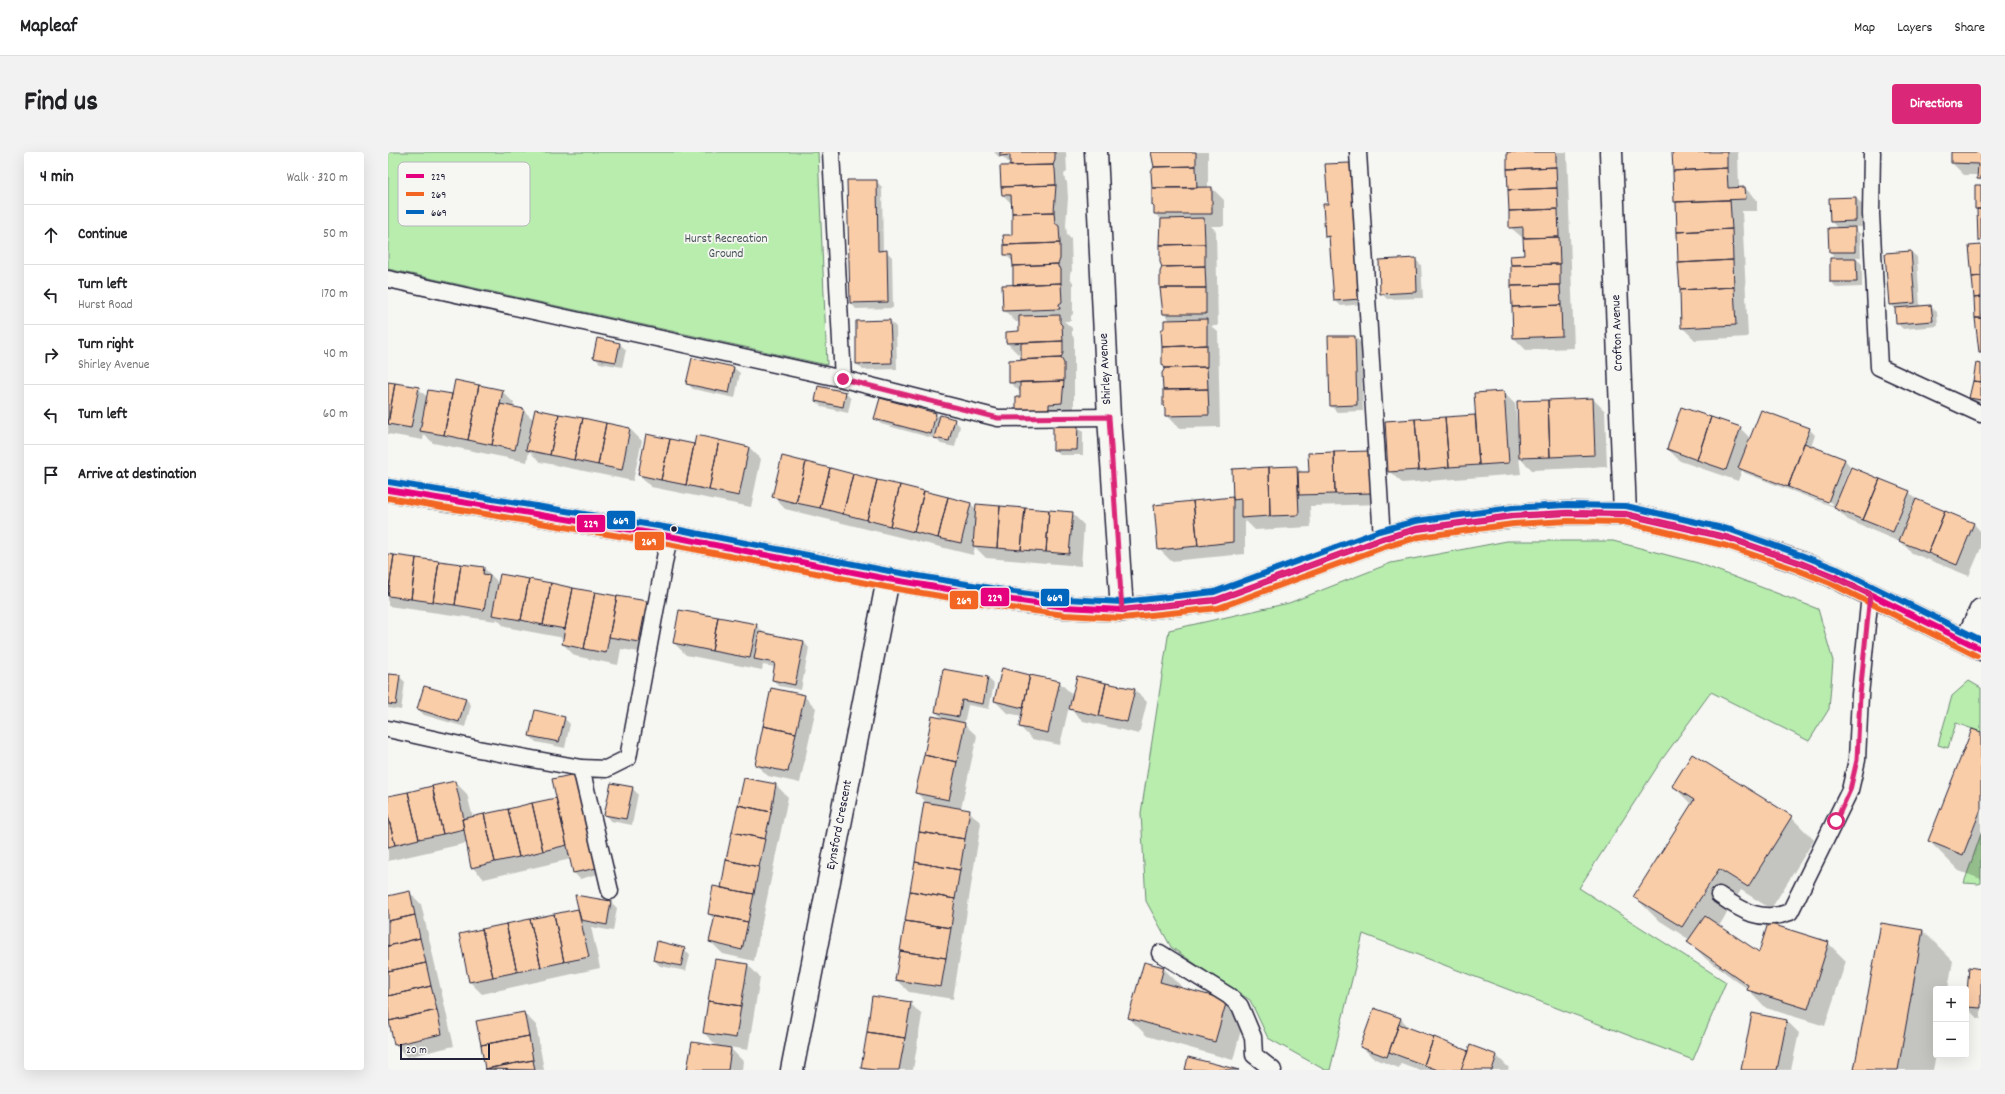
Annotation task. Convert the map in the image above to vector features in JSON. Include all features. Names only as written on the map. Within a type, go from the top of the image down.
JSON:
[{"type":"main road","name":"Shirley Avenue","points":[[1096,152],[1109,417],[1122,610]]},
{"type":"main road","name":"Crofton Avenue","points":[[1611,152],[1625,514]]},
{"type":"main road","points":[[388,490],[669,536],[888,579],[1012,600],[1065,607],[1122,610],[1216,600],[1382,539],[1417,529],[1512,516],[1568,513],[1625,514],[1729,538],[1798,562],[1870,594],[1974,645],[1981,610]]},
{"type":"main road","name":"Eynsford Crescent","points":[[792,1070],[888,579]]},
{"type":"lane","points":[[831,152],[843,379]]},
{"type":"lane","points":[[1358,152],[1382,539]]},
{"type":"lane","points":[[1872,152],[1871,214],[1879,367],[1981,414]]},
{"type":"lane","points":[[388,279],[843,379],[998,418],[1109,417]]},
{"type":"lane","points":[[388,729],[478,749],[581,768],[606,769],[628,758],[669,536]]},
{"type":"lane","points":[[1719,895],[1742,911],[1758,915],[1776,917],[1790,912],[1826,842],[1850,790],[1857,760],[1860,695],[1870,594]]},
{"type":"lane","points":[[581,768],[610,891]]},
{"type":"lane","points":[[1160,953],[1229,996],[1240,1006],[1253,1038],[1254,1055],[1273,1070]]},
{"type":"green space","name":"Hurst Recreation Ground","points":[[388,152],[818,152],[827,365],[388,269]]},
{"type":"green space","points":[[1507,541],[1613,541],[1698,563],[1818,609],[1833,661],[1829,709],[1809,741],[1711,692],[1663,758],[1579,888],[1726,982],[1693,1060],[1363,934],[1330,1070],[1325,1070],[1268,1038],[1250,1000],[1171,947],[1146,901],[1141,813],[1169,630],[1289,603],[1391,563]]},
{"type":"green space","points":[[1969,681],[1981,688],[1981,732],[1956,723],[1948,748],[1938,745],[1952,696]]},
{"type":"green space","points":[[1981,834],[1981,883],[1964,883]]},
{"type":"building","points":[[1000,152],[1055,152],[1055,160],[1053,165],[1010,166],[1010,155],[1000,156]]},
{"type":"building","points":[[1151,152],[1196,152],[1196,166],[1154,167]]},
{"type":"building","points":[[1507,152],[1556,152],[1556,167],[1507,169]]},
{"type":"building","points":[[1672,152],[1727,152],[1727,168],[1673,171]]},
{"type":"building","points":[[1951,152],[1981,152],[1981,179],[1977,179],[1978,164],[1951,163]]},
{"type":"building","points":[[1350,163],[1360,299],[1334,301],[1329,236],[1325,237],[1323,204],[1328,204],[1325,164]]},
{"type":"building","points":[[1053,165],[1055,169],[1056,185],[1001,187],[1000,166]]},
{"type":"building","points":[[1196,166],[1197,188],[1152,188],[1151,172],[1154,167]]},
{"type":"building","points":[[1556,167],[1557,188],[1508,190],[1507,169]]},
{"type":"building","points":[[1727,168],[1728,188],[1745,187],[1746,199],[1674,202],[1673,171]]},
{"type":"building","points":[[847,180],[877,180],[878,251],[887,250],[888,302],[850,303]]},
{"type":"building","points":[[1056,185],[1054,212],[1012,213],[1011,195],[1002,195],[1001,187]]},
{"type":"building","points":[[1975,185],[1981,185],[1981,209],[1975,209]]},
{"type":"building","points":[[1212,187],[1212,214],[1154,214],[1154,207],[1152,205],[1152,188]]},
{"type":"building","points":[[1557,188],[1558,209],[1509,211],[1508,190]]},
{"type":"building","points":[[1856,197],[1856,221],[1830,222],[1829,198]]},
{"type":"building","points":[[1730,200],[1732,229],[1677,232],[1676,202]]},
{"type":"building","points":[[1558,209],[1559,237],[1523,238],[1523,227],[1509,228],[1509,211]]},
{"type":"building","points":[[1977,209],[1981,209],[1981,241],[1978,241]]},
{"type":"building","points":[[1054,212],[1055,223],[1059,226],[1060,243],[1004,245],[1003,235],[1012,235],[1012,213]]},
{"type":"building","points":[[1204,218],[1205,244],[1160,245],[1161,219]]},
{"type":"building","points":[[1855,227],[1855,252],[1829,252],[1828,228]]},
{"type":"building","points":[[1732,229],[1733,260],[1678,263],[1677,232]]},
{"type":"building","points":[[1559,237],[1560,264],[1511,265],[1510,256],[1524,255],[1523,238]]},
{"type":"building","points":[[1060,243],[1060,259],[1058,264],[1013,266],[1012,255],[1004,255],[1004,245]]},
{"type":"building","points":[[1205,244],[1205,266],[1162,267],[1160,262],[1160,245]]},
{"type":"building","points":[[1981,245],[1981,276],[1972,277],[1969,246]]},
{"type":"building","points":[[1911,251],[1915,303],[1889,305],[1885,253]]},
{"type":"building","points":[[1416,258],[1417,292],[1380,294],[1379,260]]},
{"type":"building","points":[[1830,258],[1856,258],[1857,282],[1830,282]]},
{"type":"building","points":[[1733,260],[1734,287],[1680,290],[1678,263]]},
{"type":"building","points":[[1058,264],[1058,267],[1061,269],[1061,283],[1013,285],[1013,266]]},
{"type":"building","points":[[1560,264],[1560,285],[1511,286],[1511,265]]},
{"type":"building","points":[[1205,266],[1206,288],[1160,288],[1160,272],[1162,267]]},
{"type":"building","points":[[1981,276],[1981,297],[1974,298],[1972,277]]},
{"type":"building","points":[[1061,283],[1062,302],[1059,304],[1060,309],[1003,311],[1002,285]]},
{"type":"building","points":[[1560,285],[1561,305],[1512,307],[1511,286]]},
{"type":"building","points":[[1734,287],[1736,325],[1681,328],[1680,290]]},
{"type":"building","points":[[1160,288],[1206,288],[1206,314],[1163,314]]},
{"type":"building","points":[[1981,297],[1981,318],[1975,318],[1974,298]]},
{"type":"building","points":[[1561,305],[1562,336],[1513,338],[1512,307]]},
{"type":"building","points":[[1931,305],[1933,321],[1896,324],[1895,308]]},
{"type":"building","points":[[1060,315],[1063,341],[1006,343],[1006,332],[1019,331],[1019,316]]},
{"type":"building","points":[[1975,318],[1981,318],[1981,352],[1979,352]]},
{"type":"building","points":[[1207,319],[1207,345],[1162,347],[1161,330],[1164,328],[1164,320]]},
{"type":"building","points":[[890,320],[892,363],[856,364],[856,321]]},
{"type":"building","points":[[1328,336],[1355,336],[1357,405],[1330,406]]},
{"type":"building","points":[[597,338],[620,343],[616,362],[593,358]]},
{"type":"building","points":[[1063,341],[1063,353],[1061,358],[1021,360],[1021,343]]},
{"type":"building","points":[[1207,345],[1207,367],[1165,368],[1162,364],[1162,347]]},
{"type":"building","points":[[692,358],[734,367],[729,393],[686,384]]},
{"type":"building","points":[[1061,358],[1064,363],[1064,381],[1009,383],[1009,360]]},
{"type":"building","points":[[1976,363],[1981,364],[1981,382],[1973,381]]},
{"type":"building","points":[[1207,367],[1208,389],[1163,390],[1162,373],[1165,368]]},
{"type":"building","points":[[455,380],[479,385],[468,440],[444,435]]},
{"type":"building","points":[[1064,381],[1062,403],[1049,404],[1049,412],[1016,413],[1016,397],[1020,397],[1020,382]]},
{"type":"building","points":[[1973,381],[1981,382],[1981,400],[1969,398]]},
{"type":"building","points":[[388,382],[395,383],[388,424]]},
{"type":"building","points":[[395,383],[419,387],[411,428],[388,424]]},
{"type":"building","points":[[479,385],[503,390],[492,445],[468,440]]},
{"type":"building","points":[[818,386],[846,392],[843,407],[815,401]]},
{"type":"building","points":[[1208,389],[1209,415],[1165,416],[1165,408],[1163,406],[1163,390]]},
{"type":"building","points":[[428,390],[452,394],[444,435],[420,431]]},
{"type":"building","points":[[1504,391],[1509,463],[1479,465],[1474,393]]},
{"type":"building","points":[[880,398],[936,413],[931,434],[874,419]]},
{"type":"building","points":[[1593,398],[1595,455],[1550,457],[1548,400]]},
{"type":"building","points":[[1548,400],[1550,457],[1519,458],[1517,401]]},
{"type":"building","points":[[500,404],[524,409],[515,450],[492,445]]},
{"type":"building","points":[[1681,407],[1711,417],[1697,460],[1667,449]]},
{"type":"building","points":[[535,409],[559,414],[550,455],[526,450]]},
{"type":"building","points":[[1761,410],[1810,428],[1788,487],[1738,468]]},
{"type":"building","points":[[559,414],[583,418],[574,460],[550,455]]},
{"type":"building","points":[[940,415],[955,419],[949,441],[934,438]]},
{"type":"building","points":[[1475,415],[1479,465],[1449,467],[1445,417]]},
{"type":"building","points":[[1445,417],[1449,467],[1419,470],[1415,419]]},
{"type":"building","points":[[1711,417],[1741,427],[1726,470],[1697,460]]},
{"type":"building","points":[[583,418],[606,423],[598,465],[574,460]]},
{"type":"building","points":[[1415,419],[1419,470],[1388,472],[1385,421]]},
{"type":"building","points":[[606,423],[630,428],[622,470],[598,465]]},
{"type":"building","points":[[1053,425],[1078,425],[1077,450],[1053,450]]},
{"type":"building","points":[[646,434],[670,439],[661,480],[638,475]]},
{"type":"building","points":[[696,435],[719,440],[709,490],[686,485]]},
{"type":"building","points":[[670,439],[694,444],[686,485],[661,480]]},
{"type":"building","points":[[719,440],[749,447],[739,496],[709,490]]},
{"type":"building","points":[[1804,443],[1845,459],[1828,502],[1788,487]]},
{"type":"building","points":[[1370,451],[1372,493],[1335,494],[1334,452]]},
{"type":"building","points":[[1334,452],[1335,494],[1299,495],[1298,472],[1309,472],[1308,453]]},
{"type":"building","points":[[782,456],[806,462],[796,503],[772,497]]},
{"type":"building","points":[[806,462],[830,468],[820,508],[796,503]]},
{"type":"building","points":[[1297,466],[1299,515],[1270,516],[1269,467]]},
{"type":"building","points":[[1269,467],[1270,516],[1241,518],[1241,499],[1233,500],[1232,469]]},
{"type":"building","points":[[1851,467],[1880,479],[1863,520],[1834,508]]},
{"type":"building","points":[[830,468],[853,474],[843,514],[820,508]]},
{"type":"building","points":[[853,474],[877,480],[867,520],[843,514]]},
{"type":"building","points":[[1880,479],[1910,491],[1893,532],[1863,520]]},
{"type":"building","points":[[877,480],[900,485],[890,526],[867,520]]},
{"type":"building","points":[[900,485],[924,491],[914,532],[890,526]]},
{"type":"building","points":[[924,491],[948,497],[938,538],[914,532]]},
{"type":"building","points":[[948,497],[971,503],[961,543],[938,538]]},
{"type":"building","points":[[1233,497],[1233,542],[1198,546],[1193,501]]},
{"type":"building","points":[[1916,499],[1945,511],[1928,553],[1899,541]]},
{"type":"building","points":[[1193,501],[1198,546],[1158,550],[1154,505]]},
{"type":"building","points":[[976,504],[1000,506],[997,548],[973,546]]},
{"type":"building","points":[[1000,506],[1025,508],[1021,550],[997,548]]},
{"type":"building","points":[[1025,508],[1049,510],[1046,552],[1021,550]]},
{"type":"building","points":[[1049,510],[1073,512],[1069,554],[1046,552]]},
{"type":"building","points":[[1945,511],[1974,523],[1957,565],[1928,553]]},
{"type":"building","points":[[388,554],[394,555],[388,596]]},
{"type":"building","points":[[394,555],[416,558],[411,599],[388,596]]},
{"type":"building","points":[[416,558],[439,561],[433,602],[411,599]]},
{"type":"building","points":[[439,561],[461,564],[455,605],[433,602]]},
{"type":"building","points":[[461,564],[484,567],[483,574],[490,575],[484,610],[455,605]]},
{"type":"building","points":[[500,574],[529,579],[521,620],[492,615]]},
{"type":"building","points":[[529,579],[551,583],[543,625],[521,620]]},
{"type":"building","points":[[551,583],[573,588],[565,629],[543,625]]},
{"type":"building","points":[[573,588],[595,592],[584,649],[562,644]]},
{"type":"building","points":[[595,592],[617,596],[606,653],[584,649]]},
{"type":"building","points":[[617,596],[647,601],[639,642],[609,637]]},
{"type":"building","points":[[679,610],[718,617],[712,651],[673,643]]},
{"type":"building","points":[[718,617],[757,624],[750,658],[712,651]]},
{"type":"building","points":[[759,632],[804,641],[795,685],[772,680],[775,663],[754,659]]},
{"type":"building","points":[[1002,668],[1030,675],[1023,708],[994,701]]},
{"type":"building","points":[[943,669],[988,677],[983,704],[962,700],[959,717],[935,712]]},
{"type":"building","points":[[388,674],[400,675],[396,705],[388,704]]},
{"type":"building","points":[[1030,675],[1060,681],[1048,733],[1019,727]]},
{"type":"building","points":[[1077,676],[1106,683],[1099,716],[1069,709]]},
{"type":"building","points":[[1106,683],[1135,689],[1127,722],[1099,716]]},
{"type":"building","points":[[424,686],[466,698],[459,722],[417,709]]},
{"type":"building","points":[[771,688],[805,695],[796,733],[763,726]]},
{"type":"building","points":[[535,710],[565,717],[559,742],[529,736]]},
{"type":"building","points":[[932,716],[965,723],[957,762],[924,755]]},
{"type":"building","points":[[763,726],[796,733],[788,772],[755,765]]},
{"type":"building","points":[[1972,729],[1981,732],[1981,809],[1963,855],[1928,841]]},
{"type":"building","points":[[1692,754],[1792,816],[1748,887],[1719,869],[1682,927],[1633,897],[1694,800],[1672,786]]},
{"type":"building","points":[[924,755],[957,762],[949,800],[915,793]]},
{"type":"building","points":[[576,774],[597,868],[573,873],[552,779]]},
{"type":"building","points":[[744,778],[776,784],[771,812],[738,805]]},
{"type":"building","points":[[455,781],[464,819],[462,819],[464,829],[443,834],[432,786]]},
{"type":"building","points":[[611,783],[633,787],[626,819],[604,815]]},
{"type":"building","points":[[432,786],[443,834],[419,839],[408,792]]},
{"type":"building","points":[[408,792],[419,839],[395,845],[388,816],[388,796]]},
{"type":"building","points":[[556,798],[567,845],[543,851],[532,803]]},
{"type":"building","points":[[924,802],[970,810],[965,839],[919,832]]},
{"type":"building","points":[[532,803],[543,851],[519,857],[508,809]]},
{"type":"building","points":[[738,805],[771,812],[765,839],[732,832]]},
{"type":"building","points":[[508,809],[519,857],[495,862],[484,814]]},
{"type":"building","points":[[484,814],[495,862],[471,868],[462,819]]},
{"type":"building","points":[[388,816],[395,845],[388,847]]},
{"type":"building","points":[[732,832],[765,839],[759,867],[726,860]]},
{"type":"building","points":[[919,832],[965,839],[960,870],[915,862]]},
{"type":"building","points":[[726,860],[759,867],[754,894],[721,888]]},
{"type":"building","points":[[915,862],[960,870],[955,899],[910,891]]},
{"type":"building","points":[[713,886],[754,894],[748,922],[708,914]]},
{"type":"building","points":[[410,891],[415,915],[388,921],[388,896]]},
{"type":"building","points":[[910,891],[955,899],[951,928],[905,921]]},
{"type":"building","points":[[575,895],[611,901],[607,925],[581,920]]},
{"type":"building","points":[[578,909],[589,957],[564,962],[554,914]]},
{"type":"building","points":[[554,914],[564,962],[541,967],[530,919]]},
{"type":"building","points":[[415,915],[420,938],[388,946],[388,921]]},
{"type":"building","points":[[715,915],[748,922],[742,950],[709,942]]},
{"type":"building","points":[[1705,916],[1759,952],[1768,923],[1829,942],[1808,1009],[1747,990],[1748,985],[1687,942]]},
{"type":"building","points":[[530,919],[541,967],[517,972],[506,924]]},
{"type":"building","points":[[905,921],[951,928],[946,958],[900,951]]},
{"type":"building","points":[[1881,923],[1923,930],[1898,1070],[1854,1070]]},
{"type":"building","points":[[506,924],[517,972],[493,977],[482,929]]},
{"type":"building","points":[[482,929],[493,977],[469,982],[459,934]]},
{"type":"building","points":[[420,938],[426,963],[388,971],[388,946]]},
{"type":"building","points":[[657,941],[685,948],[681,966],[653,960]]},
{"type":"building","points":[[900,951],[946,958],[941,987],[895,980]]},
{"type":"building","points":[[715,959],[748,964],[741,1006],[708,1001]]},
{"type":"building","points":[[1144,962],[1164,967],[1160,982],[1227,1000],[1215,1042],[1128,1018]]},
{"type":"building","points":[[426,963],[431,986],[388,996],[388,971]]},
{"type":"building","points":[[1969,967],[1981,969],[1981,1008],[1969,1007],[1969,986],[1968,986]]},
{"type":"building","points":[[431,986],[437,1010],[389,1021],[388,996]]},
{"type":"building","points":[[872,996],[911,1002],[905,1038],[867,1032]]},
{"type":"building","points":[[708,1001],[741,1006],[736,1038],[703,1033]]},
{"type":"building","points":[[1374,1008],[1401,1018],[1387,1057],[1360,1047]]},
{"type":"building","points":[[437,1010],[442,1034],[394,1045],[389,1021]]},
{"type":"building","points":[[524,1012],[529,1036],[481,1045],[476,1021]]},
{"type":"building","points":[[1752,1013],[1787,1020],[1777,1070],[1741,1070]]},
{"type":"building","points":[[1399,1024],[1434,1037],[1424,1065],[1389,1052]]},
{"type":"building","points":[[867,1032],[905,1038],[899,1070],[874,1070],[861,1068]]},
{"type":"building","points":[[529,1036],[533,1060],[485,1069],[481,1045]]},
{"type":"building","points":[[1434,1037],[1468,1051],[1461,1070],[1438,1070],[1424,1065]]},
{"type":"building","points":[[692,1042],[731,1048],[728,1070],[687,1070]]},
{"type":"building","points":[[1470,1045],[1497,1055],[1492,1070],[1461,1070]]},
{"type":"building","points":[[1188,1057],[1239,1070],[1185,1070]]},
{"type":"building","points":[[533,1060],[535,1070],[485,1069]]},
{"type":"transit line","name":"669","points":[[389,482],[670,528],[889,571],[1014,592],[1066,599],[1122,602],[1214,592],[1379,531],[1416,521],[1512,508],[1567,505],[1626,506],[1731,530],[1801,555],[1837,569],[1981,640]]},
{"type":"transit line","name":"229","points":[[388,490],[669,536],[888,579],[1013,600],[1065,607],[1122,610],[1216,600],[1382,539],[1417,529],[1512,516],[1567,513],[1625,514],[1729,538],[1798,562],[1833,576],[1981,649]]},
{"type":"transit line","name":"269","points":[[388,498],[668,544],[886,587],[1012,608],[1065,615],[1122,618],[1218,608],[1384,547],[1419,537],[1513,524],[1567,521],[1624,522],[1727,546],[1795,569],[1830,583],[1977,656]]},
{"type":"route","points":[[843,379],[998,418],[1109,417],[1122,610],[1173,606],[1216,600],[1310,567],[1382,539],[1417,529],[1512,516],[1568,513],[1625,514],[1673,524],[1729,538],[1833,576],[1870,594],[1860,695],[1857,760],[1850,790],[1836,821]]}]
